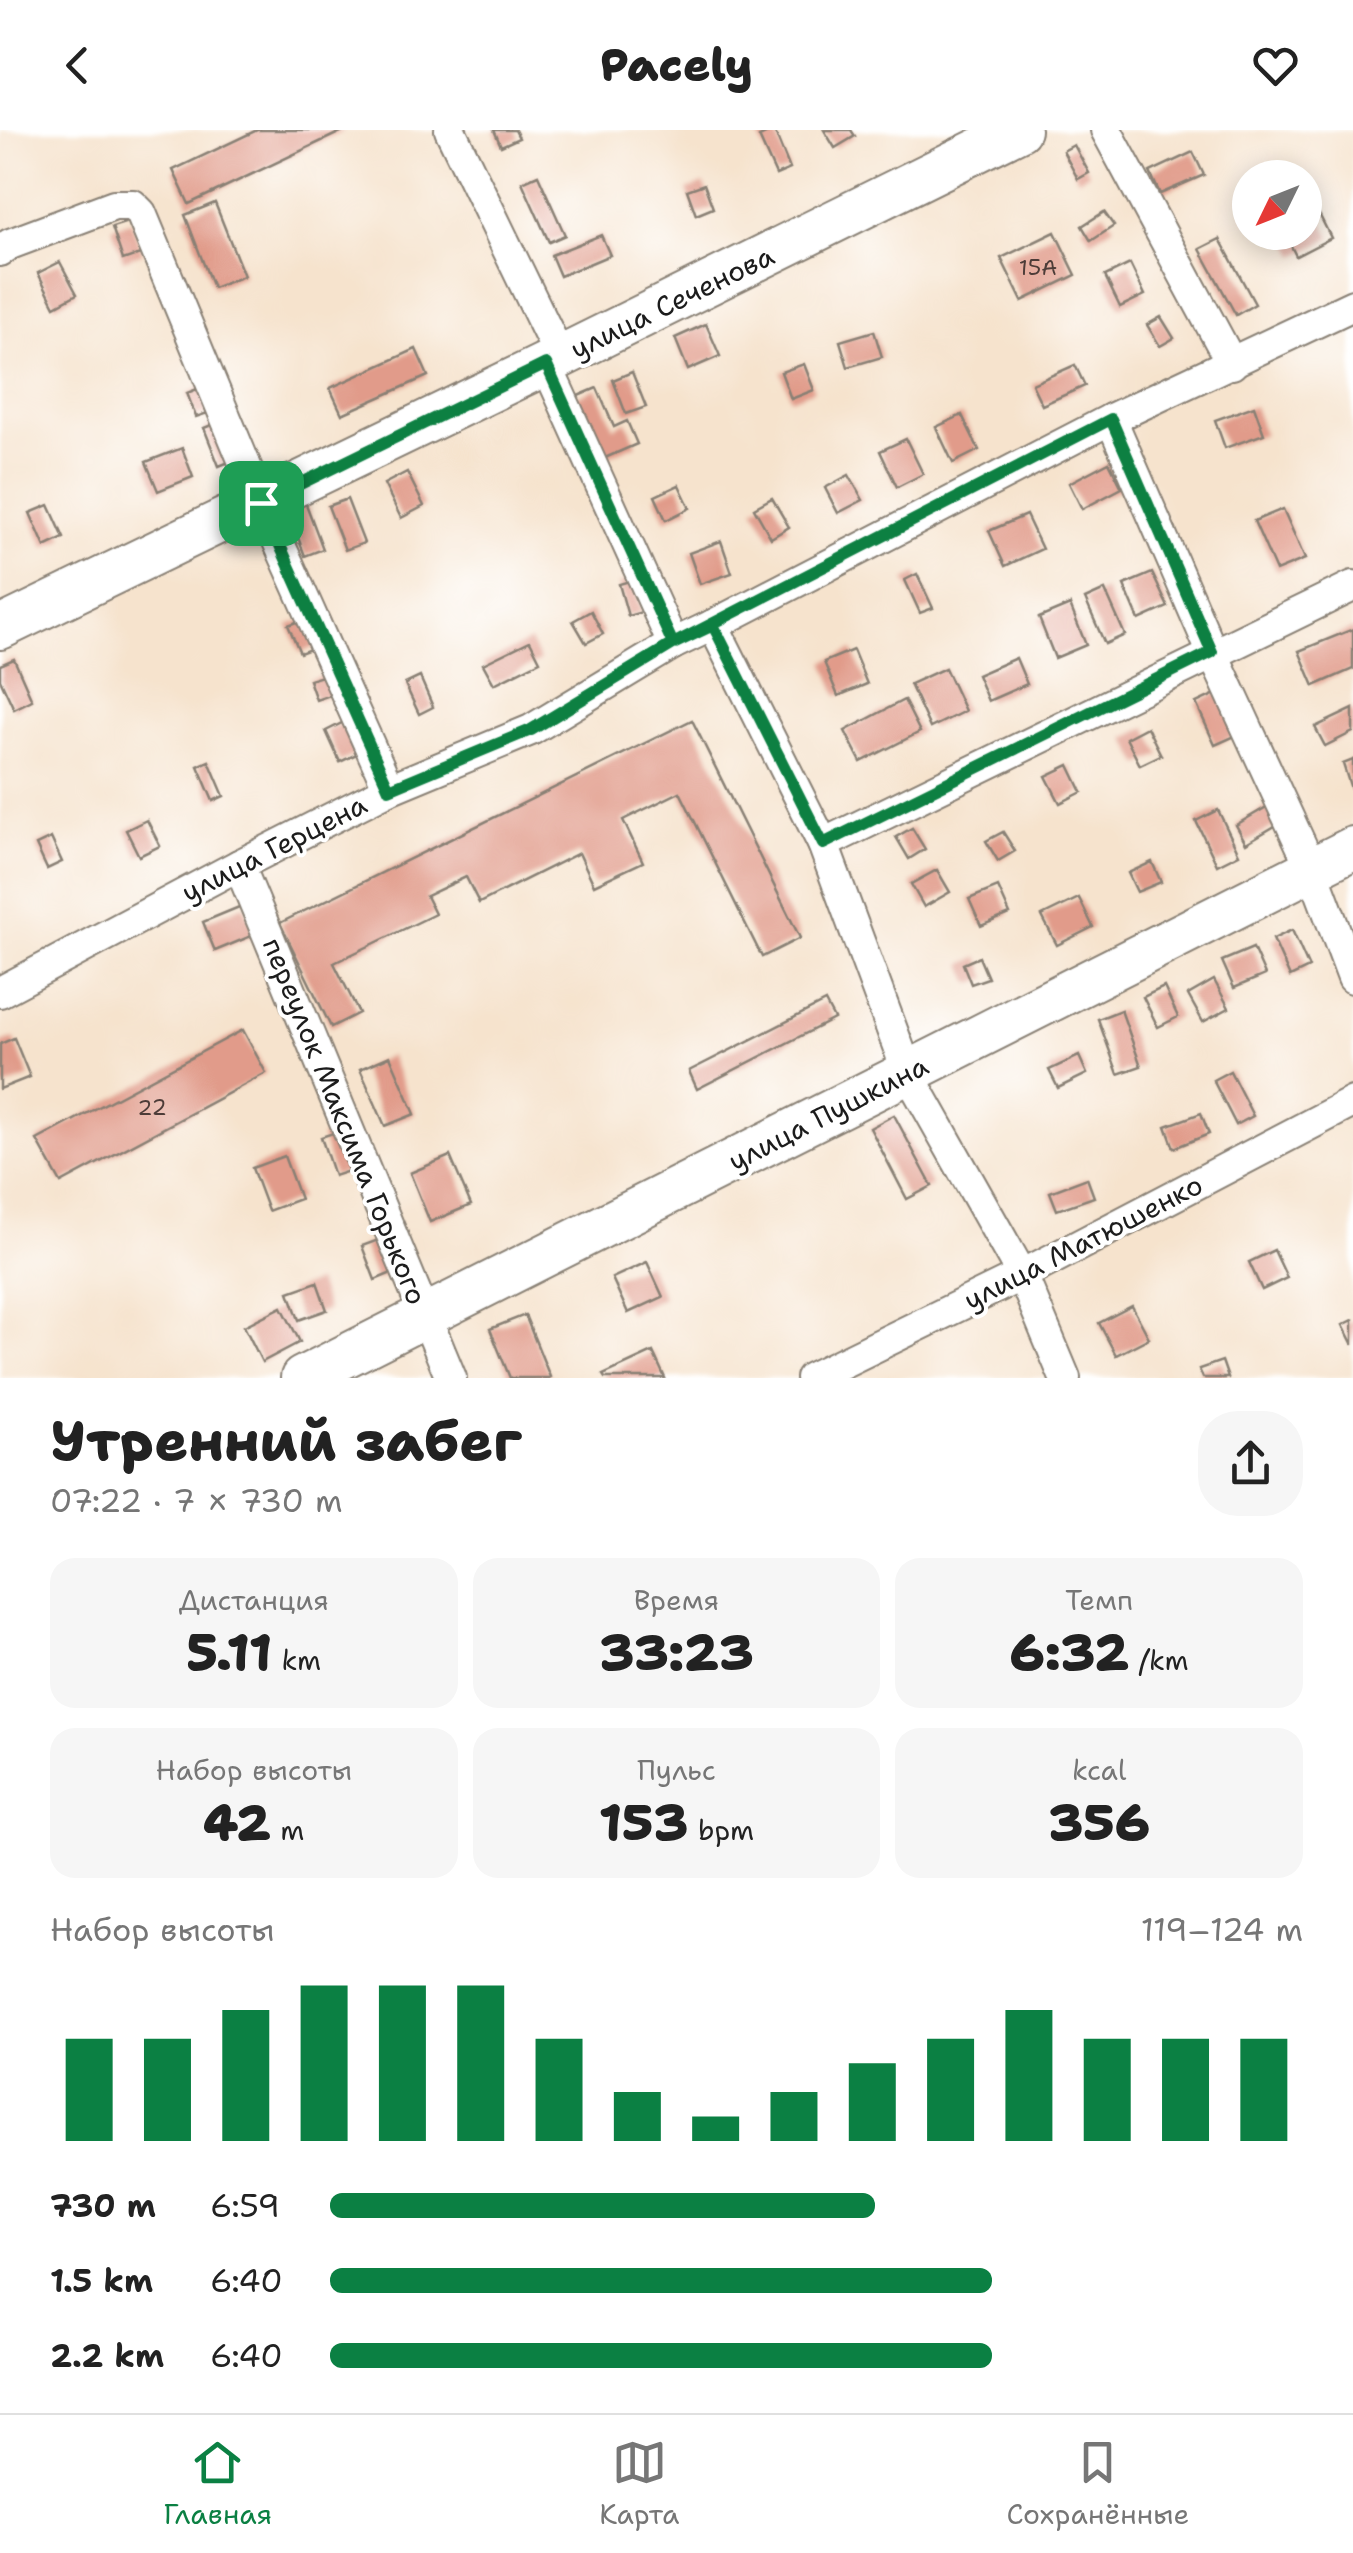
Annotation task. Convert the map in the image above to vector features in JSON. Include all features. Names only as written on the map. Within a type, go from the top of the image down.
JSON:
[{"type":"main road","name":"улица Сеченова","points":[[0,628],[1019,130]]},
{"type":"main road","name":"улица Пушкина","points":[[302,1378],[1353,848]]},
{"type":"street","points":[[450,130],[673,644]]},
{"type":"street","points":[[1106,130],[1232,364]]},
{"type":"street","points":[[0,251],[114,205],[133,205],[147,222],[261,503],[389,789]]},
{"type":"street","name":"улица Герцена","points":[[0,992],[389,789],[531,730],[673,644],[1111,419],[1353,305]]},
{"type":"street","points":[[1111,419],[1312,869],[1353,978]]},
{"type":"street","points":[[823,844],[1353,586]]},
{"type":"street","points":[[713,625],[823,844],[908,1074],[1022,1275],[1065,1378]]},
{"type":"street","name":"переулок Максима Горького","points":[[239,864],[450,1378]]},
{"type":"street","name":"улица Матюшенко","points":[[811,1378],[1022,1275],[1353,1102]]},
{"type":"building","points":[[257,130],[345,130],[189,204],[173,170]]},
{"type":"building","points":[[494,130],[515,130],[519,138],[501,146]]},
{"type":"building","points":[[774,130],[790,169],[776,175],[759,137]]},
{"type":"building","points":[[824,130],[851,130],[855,136],[835,148]]},
{"type":"building","points":[[1074,145],[1089,173],[1078,179],[1063,151]]},
{"type":"building","points":[[1193,152],[1204,175],[1160,194],[1150,172]]},
{"type":"building","points":[[538,175],[565,235],[549,242],[522,182]]},
{"type":"building","points":[[704,184],[713,208],[696,215],[687,190]]},
{"type":"building","points":[[215,203],[244,276],[213,288],[185,215]]},
{"type":"building","points":[[1104,212],[1114,226],[1091,241],[1082,226]]},
{"type":"building","points":[[1322,220],[1331,238],[1322,243]]},
{"type":"building","points":[[131,221],[143,253],[123,260],[112,227]]},
{"type":"building","points":[[1055,232],[1076,275],[1022,301],[1001,258]]},
{"type":"building","points":[[601,235],[610,255],[560,276],[551,255]]},
{"type":"building","points":[[1220,239],[1255,304],[1236,315],[1200,249]]},
{"type":"building","points":[[60,262],[77,294],[55,306],[38,273]]},
{"type":"building","points":[[1130,264],[1145,295],[1120,307],[1105,276]]},
{"type":"building","points":[[1161,317],[1174,338],[1160,346],[1147,325]]},
{"type":"building","points":[[706,324],[720,356],[688,370],[675,338]]},
{"type":"building","points":[[874,331],[882,357],[848,367],[840,341]]},
{"type":"building","points":[[416,349],[428,376],[342,414],[330,388]]},
{"type":"building","points":[[804,364],[814,390],[791,399],[781,372]]},
{"type":"building","points":[[1075,365],[1085,386],[1042,405],[1032,384]]},
{"type":"building","points":[[632,372],[646,407],[626,414],[613,380]]},
{"type":"building","points":[[205,386],[214,411],[196,417],[187,393]]},
{"type":"building","points":[[597,388],[614,427],[627,421],[637,444],[598,461],[571,399]]},
{"type":"building","points":[[1254,406],[1264,434],[1225,448],[1215,420]]},
{"type":"building","points":[[962,415],[979,450],[953,463],[936,427]]},
{"type":"building","points":[[219,422],[234,460],[219,466],[204,428]]},
{"type":"building","points":[[906,439],[923,474],[897,487],[880,451]]},
{"type":"building","points":[[182,448],[193,477],[158,491],[146,462]]},
{"type":"building","points":[[1109,462],[1122,488],[1082,509],[1069,483]]},
{"type":"building","points":[[407,472],[424,506],[401,518],[384,484]]},
{"type":"building","points":[[849,475],[863,500],[838,513],[825,488]]},
{"type":"building","points":[[679,485],[690,508],[666,520],[655,496]]},
{"type":"building","points":[[772,498],[789,527],[771,538],[754,508]]},
{"type":"building","points":[[347,499],[364,543],[345,550],[328,506]]},
{"type":"building","points":[[306,504],[323,549],[305,556],[288,511]]},
{"type":"building","points":[[49,505],[64,538],[45,547],[30,513]]},
{"type":"building","points":[[1283,509],[1305,559],[1276,571],[1254,521]]},
{"type":"building","points":[[1026,515],[1042,549],[1005,566],[989,531]]},
{"type":"building","points":[[721,541],[732,573],[700,584],[689,553]]},
{"type":"building","points":[[1152,573],[1168,607],[1139,620],[1124,585]]},
{"type":"building","points":[[917,574],[933,608],[920,613],[905,580]]},
{"type":"building","points":[[633,580],[642,612],[628,616],[619,584]]},
{"type":"building","points":[[1105,590],[1125,635],[1105,644],[1085,599]]},
{"type":"building","points":[[1070,605],[1086,645],[1055,658],[1039,618]]},
{"type":"building","points":[[591,611],[603,634],[586,643],[573,621]]},
{"type":"building","points":[[305,619],[316,647],[300,653],[288,625]]},
{"type":"building","points":[[1353,629],[1353,669],[1314,686],[1299,651]]},
{"type":"building","points":[[530,641],[540,661],[494,684],[483,664]]},
{"type":"building","points":[[853,650],[867,684],[838,696],[824,662]]},
{"type":"building","points":[[1016,658],[1027,684],[988,701],[977,675]]},
{"type":"building","points":[[14,659],[32,700],[14,709],[0,679],[0,665]]},
{"type":"building","points":[[945,668],[965,711],[930,728],[910,684]]},
{"type":"building","points":[[329,674],[336,693],[316,700],[309,680]]},
{"type":"building","points":[[420,677],[433,707],[419,714],[405,684]]},
{"type":"building","points":[[1222,691],[1242,733],[1215,745],[1196,703]]},
{"type":"building","points":[[904,700],[920,732],[861,762],[845,731]]},
{"type":"building","points":[[1353,709],[1353,732],[1325,746],[1315,727]]},
{"type":"building","points":[[692,720],[800,938],[762,957],[680,792],[623,820],[643,862],[594,885],[579,853],[479,903],[466,877],[426,896],[435,914],[334,963],[359,1013],[331,1027],[280,923]]},
{"type":"building","points":[[344,722],[359,753],[340,762],[326,731]]},
{"type":"building","points":[[1147,727],[1161,755],[1140,765],[1126,738]]},
{"type":"building","points":[[1353,760],[1353,792],[1352,792],[1343,764]]},
{"type":"building","points":[[209,761],[224,796],[213,801],[198,766]]},
{"type":"building","points":[[1069,765],[1082,792],[1060,803],[1046,776]]},
{"type":"building","points":[[1270,805],[1280,823],[1246,843],[1236,825]]},
{"type":"building","points":[[1218,810],[1239,854],[1217,865],[1196,821]]},
{"type":"building","points":[[147,820],[160,846],[139,856],[126,830]]},
{"type":"building","points":[[912,828],[925,849],[909,859],[896,837]]},
{"type":"building","points":[[1003,832],[1015,851],[998,861],[986,841]]},
{"type":"building","points":[[51,838],[62,862],[47,869],[36,845]]},
{"type":"building","points":[[1152,862],[1161,882],[1137,892],[1128,873]]},
{"type":"building","points":[[937,870],[950,892],[924,907],[911,884]]},
{"type":"building","points":[[998,887],[1010,914],[981,926],[969,899]]},
{"type":"building","points":[[1079,898],[1093,927],[1057,945],[1042,916]]},
{"type":"building","points":[[244,905],[256,934],[215,951],[203,922]]},
{"type":"building","points":[[1292,930],[1309,968],[1290,977],[1273,939]]},
{"type":"building","points":[[1253,948],[1265,975],[1234,988],[1222,961]]},
{"type":"building","points":[[979,957],[988,978],[971,984],[963,964]]},
{"type":"building","points":[[1214,980],[1229,1008],[1203,1022],[1188,995]]},
{"type":"building","points":[[1164,987],[1178,1017],[1158,1027],[1143,997]]},
{"type":"building","points":[[825,1002],[834,1019],[697,1089],[689,1071]]},
{"type":"building","points":[[1121,1010],[1141,1066],[1118,1074],[1098,1019]]},
{"type":"building","points":[[243,1030],[266,1073],[61,1183],[37,1140]]},
{"type":"building","points":[[14,1038],[30,1077],[0,1089],[0,1044]]},
{"type":"building","points":[[390,1056],[415,1114],[385,1126],[360,1069]]},
{"type":"building","points":[[1079,1056],[1087,1074],[1058,1088],[1049,1070]]},
{"type":"building","points":[[1230,1071],[1253,1116],[1236,1125],[1213,1080]]},
{"type":"building","points":[[1201,1113],[1209,1134],[1174,1148],[1166,1126]]},
{"type":"building","points":[[894,1115],[932,1186],[907,1199],[870,1128]]},
{"type":"building","points":[[339,1131],[352,1170],[334,1176],[321,1137]]},
{"type":"building","points":[[284,1156],[300,1199],[268,1211],[252,1168]]},
{"type":"building","points":[[450,1156],[471,1205],[430,1222],[410,1173]]},
{"type":"building","points":[[1087,1178],[1094,1197],[1057,1210],[1050,1192]]},
{"type":"building","points":[[381,1239],[394,1272],[375,1280],[362,1246]]},
{"type":"building","points":[[1274,1250],[1287,1278],[1262,1290],[1249,1262]]},
{"type":"building","points":[[647,1262],[663,1297],[628,1313],[612,1278]]},
{"type":"building","points":[[317,1282],[327,1310],[299,1320],[289,1292]]},
{"type":"building","points":[[1132,1306],[1149,1338],[1116,1355],[1099,1323]]},
{"type":"building","points":[[282,1307],[300,1342],[262,1362],[244,1326]]},
{"type":"building","points":[[525,1315],[548,1378],[510,1378],[490,1329]]},
{"type":"building","points":[[1353,1320],[1353,1345],[1343,1325]]},
{"type":"building","points":[[653,1352],[665,1378],[603,1375]]},
{"type":"building","points":[[1222,1361],[1228,1378],[1203,1378],[1199,1369]]},
{"type":"route","points":[[261,503],[389,789],[531,730],[673,644],[713,625],[823,844],[1212,652],[1111,419],[673,644],[546,364],[261,503]]}]
